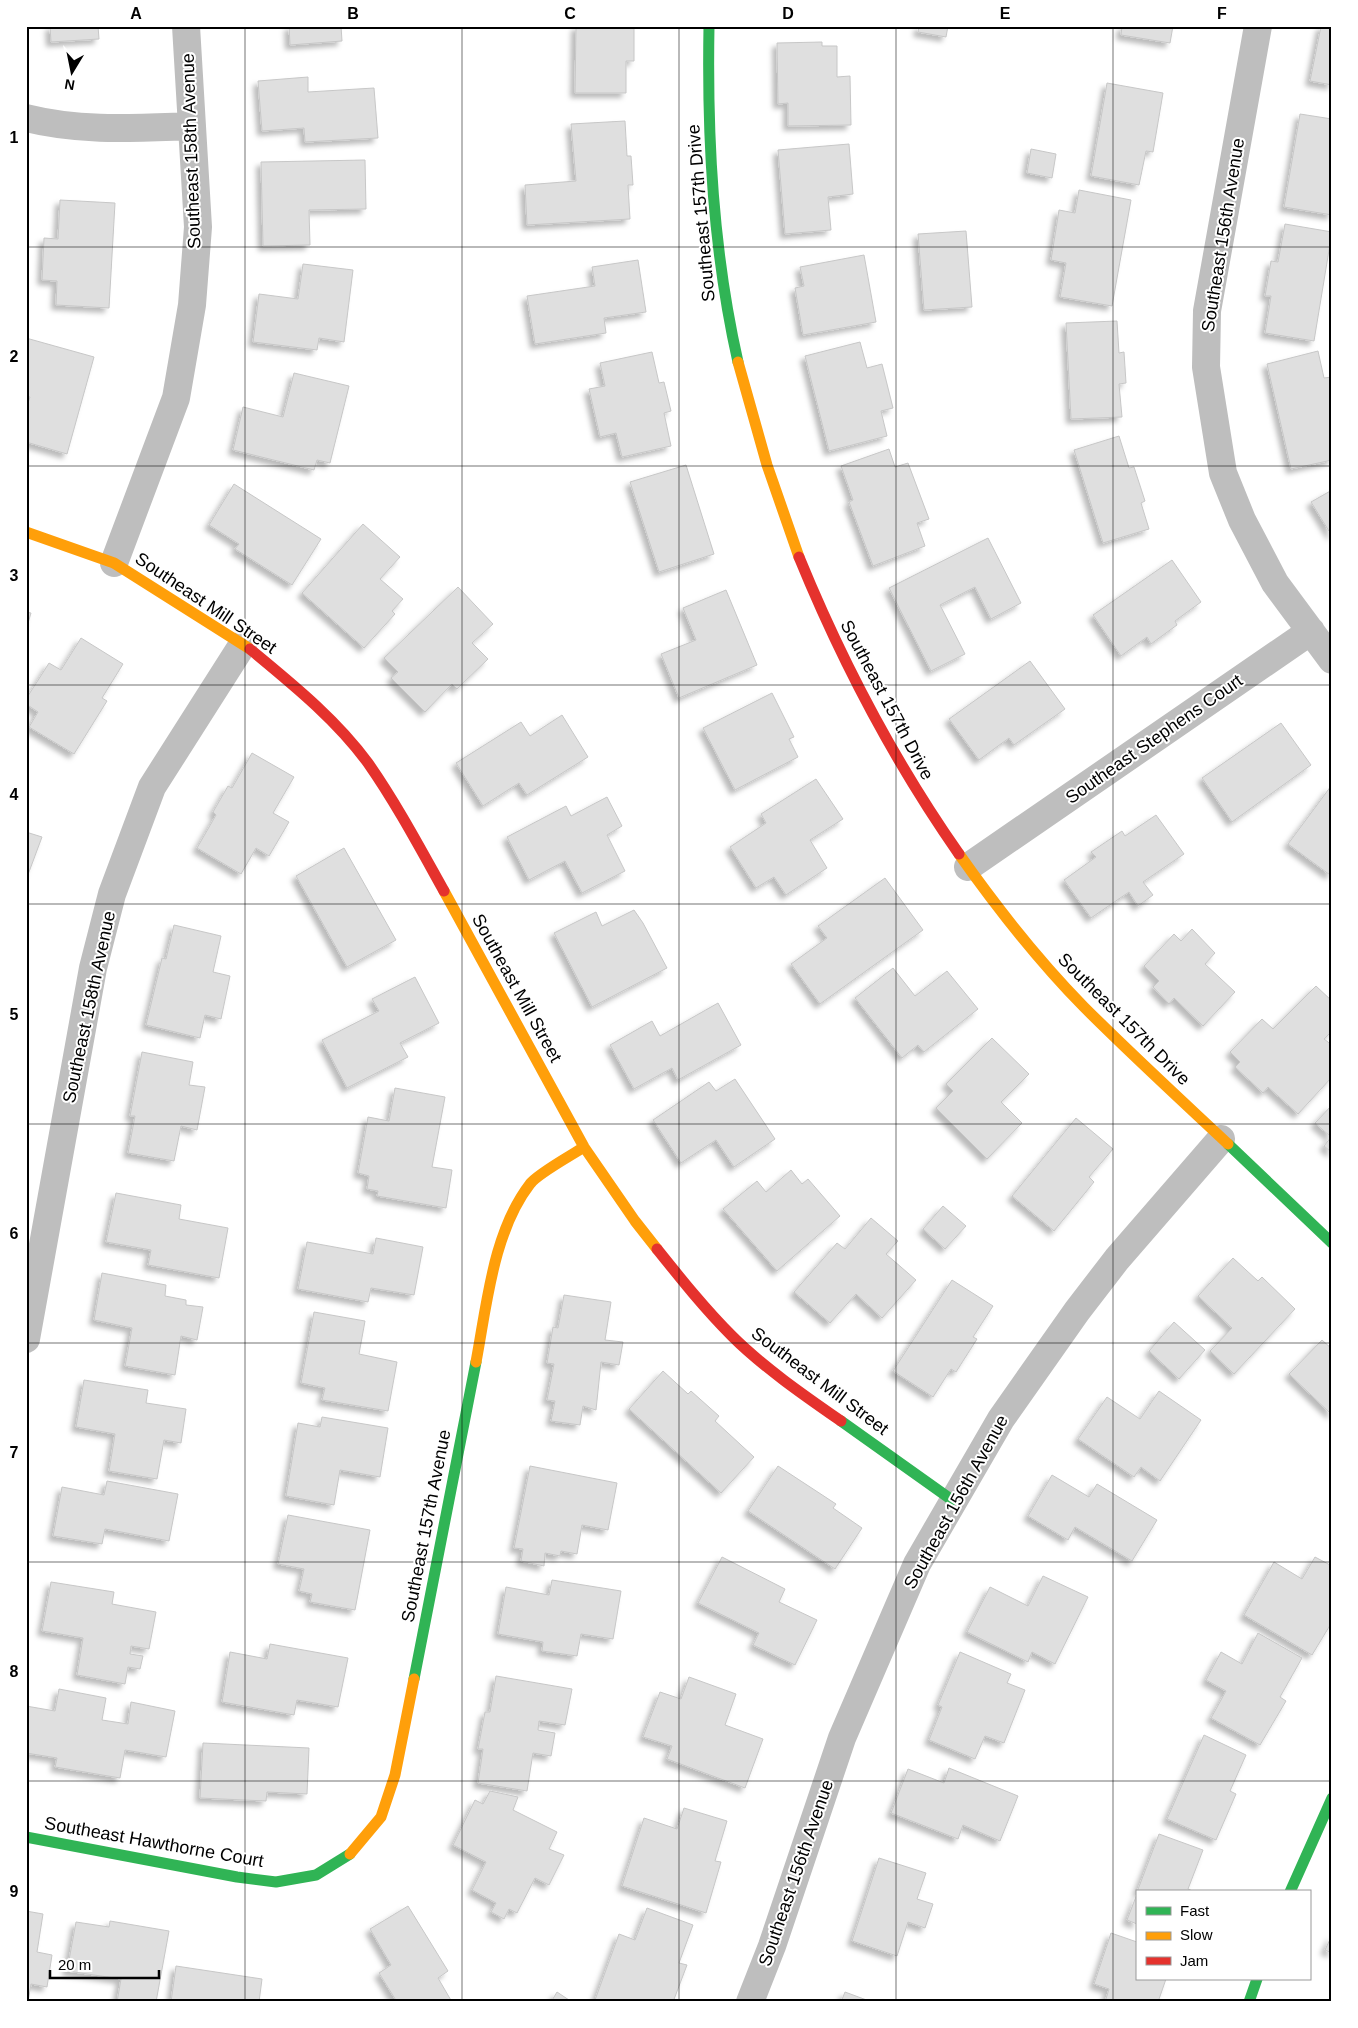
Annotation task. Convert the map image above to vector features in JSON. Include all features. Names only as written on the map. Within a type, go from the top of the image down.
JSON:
[{"type":"street","name":"Southeast 158th Avenue","points":[[114,562],[176,398],[192,304],[198,227],[186,26]]},
{"type":"street","name":"Southeast 157th Drive","points":[[709,26],[710,134],[719,260],[734,349],[759,441],[795,549],[840,652],[900,765],[939,827],[1047,968],[1084,1007],[1332,1243]]},
{"type":"street","name":"Southeast 156th Avenue","points":[[1258,26],[1207,311],[1206,367],[1213,418],[1226,481],[1242,520],[1275,583],[1311,631]]},
{"type":"street","points":[[26,118],[42,122],[106,129],[192,126]]},
{"type":"street","name":"Southeast Mill Street","points":[[26,532],[114,562],[243,644],[294,685],[334,724],[367,762],[424,854],[584,1147],[635,1221],[693,1294],[733,1337],[800,1392],[952,1500]]},
{"type":"street","points":[[1311,631],[1332,660]]},
{"type":"street","name":"Southeast Stephens Court","points":[[968,867],[1311,631]]},
{"type":"street","name":"Southeast 158th Avenue","points":[[26,1339],[93,968],[112,894],[152,787],[243,644]]},
{"type":"street","name":"Southeast 156th Avenue","points":[[750,2002],[772,1946],[842,1738],[917,1564],[952,1500],[1001,1419],[1077,1311],[1118,1259],[1221,1139]]},
{"type":"street","name":"Southeast 157th Avenue","points":[[276,1882],[316,1875],[353,1852],[381,1817],[396,1775],[494,1274],[507,1221],[531,1182],[584,1147]]},
{"type":"street","points":[[1291,1890],[1332,1798]]},
{"type":"street","name":"Southeast Hawthorne Court","points":[[26,1837],[237,1877],[276,1882]]},
{"type":"street","points":[[1249,2002],[1257,1980]]},
{"type":"building","points":[[50,26],[98,26],[99,39],[51,42]]},
{"type":"building","points":[[289,26],[341,26],[342,41],[290,45]]},
{"type":"building","points":[[576,26],[634,26],[634,61],[626,61],[626,93],[575,93]]},
{"type":"building","points":[[919,26],[948,26],[946,37],[918,32]]},
{"type":"building","points":[[1122,26],[1173,26],[1170,43],[1121,35]]},
{"type":"building","points":[[1321,26],[1332,26],[1332,85],[1310,81]]},
{"type":"building","points":[[822,42],[822,46],[837,46],[837,77],[850,76],[851,125],[788,126],[788,103],[778,104],[777,43]]},
{"type":"building","points":[[308,77],[308,92],[374,88],[378,138],[305,142],[304,128],[262,131],[258,81]]},
{"type":"building","points":[[1107,83],[1163,93],[1153,152],[1146,151],[1139,185],[1091,176]]},
{"type":"building","points":[[1300,114],[1332,119],[1332,215],[1284,207]]},
{"type":"building","points":[[625,121],[627,156],[631,156],[633,185],[628,185],[630,219],[527,225],[525,185],[576,181],[571,124]]},
{"type":"building","points":[[849,144],[853,194],[828,197],[831,230],[785,234],[778,150]]},
{"type":"building","points":[[1031,149],[1056,154],[1052,178],[1027,173]]},
{"type":"building","points":[[365,160],[366,209],[309,210],[310,245],[263,246],[261,162]]},
{"type":"building","points":[[1079,190],[1131,200],[1112,306],[1060,297],[1066,263],[1051,260],[1059,210],[1075,213]]},
{"type":"building","points":[[60,200],[115,203],[109,308],[56,305],[57,281],[42,280],[44,238],[58,239]]},
{"type":"building","points":[[1285,224],[1332,232],[1314,341],[1265,333],[1271,296],[1265,296],[1271,261],[1278,262]]},
{"type":"building","points":[[966,231],[972,307],[924,310],[918,234]]},
{"type":"building","points":[[864,255],[876,322],[803,335],[795,288],[804,286],[800,267]]},
{"type":"building","points":[[638,260],[646,312],[604,318],[606,333],[535,344],[527,296],[595,286],[592,267]]},
{"type":"building","points":[[303,264],[353,270],[344,342],[319,338],[317,350],[253,342],[259,294],[298,299]]},
{"type":"building","points":[[1117,321],[1119,353],[1124,352],[1126,383],[1119,384],[1122,417],[1071,419],[1066,323]]},
{"type":"building","points":[[26,338],[94,357],[67,454],[26,442],[26,409],[30,397],[26,396]]},
{"type":"building","points":[[860,342],[867,368],[882,364],[893,408],[881,411],[887,436],[829,451],[805,356]]},
{"type":"building","points":[[1318,351],[1324,378],[1332,377],[1332,460],[1291,469],[1267,364]]},
{"type":"building","points":[[652,352],[659,383],[664,382],[671,411],[664,413],[671,446],[622,457],[616,433],[600,437],[589,389],[605,386],[600,363]]},
{"type":"building","points":[[294,373],[349,386],[330,463],[317,460],[314,470],[233,450],[243,407],[283,417]]},
{"type":"building","points":[[1119,436],[1129,468],[1134,467],[1145,501],[1141,503],[1149,529],[1103,543],[1074,450]]},
{"type":"building","points":[[889,449],[895,467],[908,463],[929,519],[917,523],[925,546],[873,566],[849,502],[853,500],[841,466]]},
{"type":"building","points":[[686,465],[714,554],[659,572],[630,482]]},
{"type":"building","points":[[234,484],[321,539],[292,585],[235,549],[239,544],[209,525]]},
{"type":"building","points":[[1332,490],[1332,536],[1311,502]]},
{"type":"building","points":[[363,524],[400,557],[380,579],[403,599],[392,611],[395,614],[364,648],[302,593]]},
{"type":"building","points":[[988,538],[1021,603],[991,619],[975,587],[940,605],[965,654],[931,671],[889,588]]},
{"type":"building","points":[[1172,560],[1201,602],[1175,621],[1177,625],[1151,644],[1147,637],[1121,656],[1093,615]]},
{"type":"building","points":[[458,587],[493,624],[472,643],[488,659],[457,689],[452,684],[425,712],[391,678],[398,672],[384,658]]},
{"type":"building","points":[[726,590],[757,665],[679,698],[661,654],[696,640],[683,608]]},
{"type":"building","points":[[26,612],[31,613],[26,630]]},
{"type":"building","points":[[81,638],[123,664],[102,698],[107,701],[74,754],[29,727],[38,712],[26,704],[26,699],[49,663],[61,670]]},
{"type":"building","points":[[1030,661],[1065,709],[1014,745],[1009,738],[979,760],[949,719]]},
{"type":"building","points":[[772,693],[794,737],[789,739],[798,757],[735,790],[703,728]]},
{"type":"building","points":[[562,715],[588,757],[527,795],[519,783],[483,806],[456,763],[521,722],[530,736]]},
{"type":"building","points":[[1281,723],[1311,765],[1232,822],[1202,778]]},
{"type":"building","points":[[252,753],[294,777],[273,813],[289,822],[269,856],[256,848],[241,874],[197,848],[216,815],[213,812],[228,786],[232,788]]},
{"type":"building","points":[[816,779],[843,819],[810,840],[827,868],[786,895],[774,877],[756,888],[730,847],[766,823],[761,814]]},
{"type":"building","points":[[1331,786],[1332,872],[1330,875],[1288,844]]},
{"type":"building","points":[[607,797],[622,826],[607,835],[625,871],[582,893],[565,861],[529,880],[507,837],[566,806],[571,816]]},
{"type":"building","points":[[1156,815],[1184,854],[1143,882],[1153,895],[1138,906],[1129,892],[1091,918],[1064,880],[1096,857],[1091,852],[1122,831],[1125,836]]},
{"type":"building","points":[[26,832],[42,837],[26,880]]},
{"type":"building","points":[[344,848],[396,940],[347,967],[296,876]]},
{"type":"building","points":[[885,878],[923,930],[820,1004],[791,964],[827,938],[818,926]]},
{"type":"building","points":[[634,910],[667,968],[592,1007],[554,933],[596,912],[602,926]]},
{"type":"building","points":[[174,925],[221,936],[213,972],[230,976],[221,1019],[205,1015],[200,1038],[146,1025],[162,958],[166,959]]},
{"type":"building","points":[[1192,929],[1215,953],[1205,964],[1235,992],[1203,1026],[1174,998],[1169,1004],[1153,987],[1159,981],[1144,966],[1174,934],[1181,941]]},
{"type":"building","points":[[893,968],[915,996],[947,971],[978,1009],[924,1052],[918,1045],[902,1058],[855,998]]},
{"type":"building","points":[[415,977],[439,1023],[400,1043],[408,1057],[347,1088],[322,1040],[379,1011],[372,999]]},
{"type":"building","points":[[1316,986],[1332,1001],[1332,1031],[1324,1039],[1332,1045],[1332,1077],[1298,1114],[1268,1087],[1263,1093],[1235,1067],[1240,1062],[1230,1052],[1262,1019],[1273,1029]]},
{"type":"building","points":[[718,1003],[741,1045],[678,1080],[672,1068],[634,1089],[610,1045],[652,1021],[660,1036]]},
{"type":"building","points":[[992,1038],[1029,1074],[1001,1102],[1022,1123],[987,1159],[936,1108],[953,1091],[946,1084]]},
{"type":"building","points":[[142,1052],[193,1062],[189,1085],[205,1087],[197,1130],[181,1126],[174,1161],[128,1153],[135,1116],[130,1116]]},
{"type":"building","points":[[735,1079],[775,1139],[734,1167],[716,1140],[681,1163],[653,1120],[709,1082],[716,1091]]},
{"type":"building","points":[[395,1088],[445,1097],[432,1167],[452,1170],[446,1208],[377,1196],[378,1191],[367,1189],[369,1176],[358,1173],[368,1117],[389,1121]]},
{"type":"building","points":[[1332,1105],[1332,1153],[1324,1146],[1331,1137],[1315,1123]]},
{"type":"building","points":[[1076,1118],[1113,1149],[1089,1177],[1094,1182],[1054,1231],[1012,1196]]},
{"type":"building","points":[[791,1170],[802,1184],[808,1179],[840,1216],[777,1271],[723,1209],[757,1181],[766,1192]]},
{"type":"building","points":[[116,1193],[181,1205],[179,1219],[228,1228],[219,1278],[148,1265],[151,1250],[106,1242]]},
{"type":"building","points":[[943,1206],[966,1226],[945,1249],[923,1229]]},
{"type":"building","points":[[871,1218],[898,1241],[886,1254],[916,1280],[882,1318],[856,1294],[830,1323],[794,1292],[837,1243],[845,1249]]},
{"type":"building","points":[[376,1238],[423,1247],[414,1295],[371,1288],[368,1302],[298,1289],[307,1242],[373,1254]]},
{"type":"building","points":[[1233,1258],[1258,1281],[1262,1277],[1295,1309],[1234,1374],[1210,1351],[1232,1328],[1198,1296]]},
{"type":"building","points":[[102,1273],[166,1285],[165,1296],[186,1300],[186,1305],[203,1307],[197,1340],[181,1336],[175,1375],[125,1366],[132,1328],[94,1320]]},
{"type":"building","points":[[952,1280],[993,1306],[973,1337],[977,1339],[956,1372],[951,1369],[933,1397],[893,1371]]},
{"type":"building","points":[[564,1295],[611,1302],[605,1340],[623,1342],[619,1365],[601,1362],[596,1410],[583,1406],[580,1425],[551,1421],[555,1401],[547,1400],[554,1364],[547,1363],[553,1327],[558,1328]]},
{"type":"building","points":[[314,1312],[365,1321],[359,1354],[397,1362],[388,1411],[322,1400],[325,1388],[301,1383]]},
{"type":"building","points":[[1174,1322],[1205,1350],[1179,1379],[1149,1351]]},
{"type":"building","points":[[1322,1340],[1332,1349],[1332,1415],[1289,1374]]},
{"type":"building","points":[[663,1371],[688,1394],[691,1391],[719,1416],[715,1421],[754,1457],[721,1493],[629,1409]]},
{"type":"building","points":[[84,1380],[148,1390],[146,1403],[186,1409],[181,1443],[164,1440],[157,1479],[109,1471],[115,1434],[76,1427]]},
{"type":"building","points":[[1159,1391],[1201,1420],[1160,1481],[1141,1467],[1134,1477],[1078,1439],[1107,1397],[1140,1419]]},
{"type":"building","points":[[322,1417],[388,1428],[380,1477],[340,1470],[334,1505],[286,1496],[298,1423],[320,1427]]},
{"type":"building","points":[[530,1466],[617,1483],[608,1530],[582,1525],[577,1554],[561,1551],[560,1556],[545,1553],[544,1566],[521,1561],[523,1549],[514,1548]]},
{"type":"building","points":[[778,1466],[836,1504],[833,1508],[862,1528],[835,1569],[748,1511]]},
{"type":"building","points":[[1052,1475],[1089,1497],[1097,1484],[1157,1520],[1132,1561],[1075,1527],[1068,1540],[1028,1516]]},
{"type":"building","points":[[107,1481],[178,1494],[169,1541],[105,1529],[102,1544],[53,1536],[62,1487],[104,1495]]},
{"type":"building","points":[[288,1515],[370,1530],[355,1610],[310,1602],[312,1594],[299,1591],[304,1569],[278,1564]]},
{"type":"building","points":[[722,1557],[785,1589],[779,1602],[817,1620],[795,1665],[753,1645],[759,1633],[698,1603]]},
{"type":"building","points":[[1315,1557],[1332,1566],[1332,1622],[1312,1655],[1244,1615],[1274,1562],[1302,1579]]},
{"type":"building","points":[[1043,1576],[1088,1597],[1055,1664],[1032,1652],[1028,1662],[967,1632],[990,1587],[1028,1606]]},
{"type":"building","points":[[552,1580],[621,1591],[613,1639],[581,1634],[577,1656],[542,1651],[543,1642],[498,1634],[506,1587],[549,1595]]},
{"type":"building","points":[[51,1582],[114,1592],[112,1604],[156,1612],[149,1649],[131,1646],[130,1654],[143,1656],[140,1669],[128,1667],[125,1684],[77,1675],[83,1638],[42,1631]]},
{"type":"building","points":[[1258,1633],[1302,1658],[1280,1697],[1286,1701],[1260,1745],[1211,1718],[1226,1691],[1206,1680],[1221,1652],[1242,1664]]},
{"type":"building","points":[[270,1644],[348,1658],[338,1707],[297,1700],[294,1715],[222,1702],[230,1652],[267,1659]]},
{"type":"building","points":[[960,1652],[1011,1674],[1007,1683],[1025,1690],[1004,1743],[985,1736],[975,1759],[929,1740],[942,1707],[938,1705]]},
{"type":"building","points":[[496,1676],[572,1689],[565,1725],[539,1721],[538,1730],[555,1733],[551,1756],[533,1753],[527,1791],[478,1783],[483,1749],[478,1749],[485,1712],[490,1712]]},
{"type":"building","points":[[689,1677],[736,1694],[725,1725],[763,1739],[745,1788],[667,1759],[672,1746],[643,1737],[660,1692],[681,1699]]},
{"type":"building","points":[[59,1689],[106,1698],[102,1720],[128,1724],[131,1702],[175,1711],[166,1757],[125,1750],[120,1778],[55,1767],[57,1758],[26,1753],[26,1706],[55,1711]]},
{"type":"building","points":[[1204,1735],[1246,1755],[1230,1791],[1236,1794],[1216,1840],[1167,1819]]},
{"type":"building","points":[[203,1743],[309,1748],[307,1794],[267,1792],[266,1801],[200,1798]]},
{"type":"building","points":[[949,1768],[1018,1796],[1000,1841],[963,1825],[958,1839],[891,1813],[908,1769],[944,1783]]},
{"type":"building","points":[[490,1791],[518,1797],[513,1810],[557,1832],[549,1849],[564,1855],[549,1885],[535,1878],[517,1913],[509,1909],[504,1919],[491,1912],[496,1903],[472,1890],[486,1862],[453,1845],[475,1800],[483,1804]]},
{"type":"building","points":[[684,1808],[727,1821],[715,1861],[721,1862],[706,1913],[622,1886],[644,1818],[677,1829]]},
{"type":"building","points":[[1159,1834],[1203,1850],[1188,1889],[1190,1890],[1138,1890]]},
{"type":"building","points":[[879,1858],[926,1873],[917,1899],[933,1904],[925,1928],[908,1922],[897,1956],[852,1941]]},
{"type":"building","points":[[1136,1897],[1136,1924],[1127,1920]]},
{"type":"building","points":[[408,1906],[448,1971],[438,1978],[452,2002],[397,2002],[379,1973],[391,1965],[370,1929]]},
{"type":"building","points":[[647,1908],[693,1925],[679,1963],[687,1965],[673,2002],[601,2002],[595,2000],[619,1934],[635,1940]]},
{"type":"building","points":[[26,1911],[43,1914],[37,1952],[52,1955],[47,1987],[31,1984],[28,2002],[26,2002]]},
{"type":"building","points":[[110,1921],[169,1931],[156,2002],[117,2002],[121,1979],[67,1971],[76,1922],[109,1927]]},
{"type":"building","points":[[1111,1933],[1136,1942],[1136,1980],[1166,1980],[1158,2002],[1105,2002],[1109,1989],[1094,1984]]},
{"type":"building","points":[[1332,1935],[1332,1953],[1325,1950]]},
{"type":"building","points":[[176,1966],[262,1979],[259,2002],[171,2002]]},
{"type":"building","points":[[557,1992],[572,2002],[551,2002]]},
{"type":"building","points":[[845,1992],[872,2002],[841,2002]]},
{"type":"traffic: fast","points":[[709,26],[709,111],[713,195],[729,320],[738,362]]},
{"type":"traffic: fast","points":[[1228,1144],[1332,1243]]},
{"type":"traffic: fast","points":[[414,1679],[476,1362]]},
{"type":"traffic: fast","points":[[841,1421],[952,1500]]},
{"type":"traffic: fast","points":[[1291,1890],[1332,1798]]},
{"type":"traffic: fast","points":[[26,1837],[237,1877],[276,1882],[316,1875],[350,1854]]},
{"type":"traffic: fast","points":[[1249,2002],[1257,1980]]},
{"type":"traffic: slow","points":[[738,362],[767,465],[799,557]]},
{"type":"traffic: slow","points":[[26,532],[114,563],[250,649]]},
{"type":"traffic: slow","points":[[959,854],[1018,933],[1050,971],[1120,1042],[1228,1144]]},
{"type":"traffic: slow","points":[[444,891],[584,1147],[635,1221],[657,1249]]},
{"type":"traffic: slow","points":[[476,1362],[493,1269],[508,1224],[518,1203],[534,1180],[584,1147]]},
{"type":"traffic: slow","points":[[350,1854],[381,1817],[395,1775],[414,1679]]},
{"type":"traffic: jam","points":[[799,557],[851,673],[891,747],[959,854]]},
{"type":"traffic: jam","points":[[250,649],[312,702],[342,731],[368,763],[408,826],[444,891]]},
{"type":"traffic: jam","points":[[657,1249],[703,1305],[744,1348],[785,1381],[841,1421]]}]
